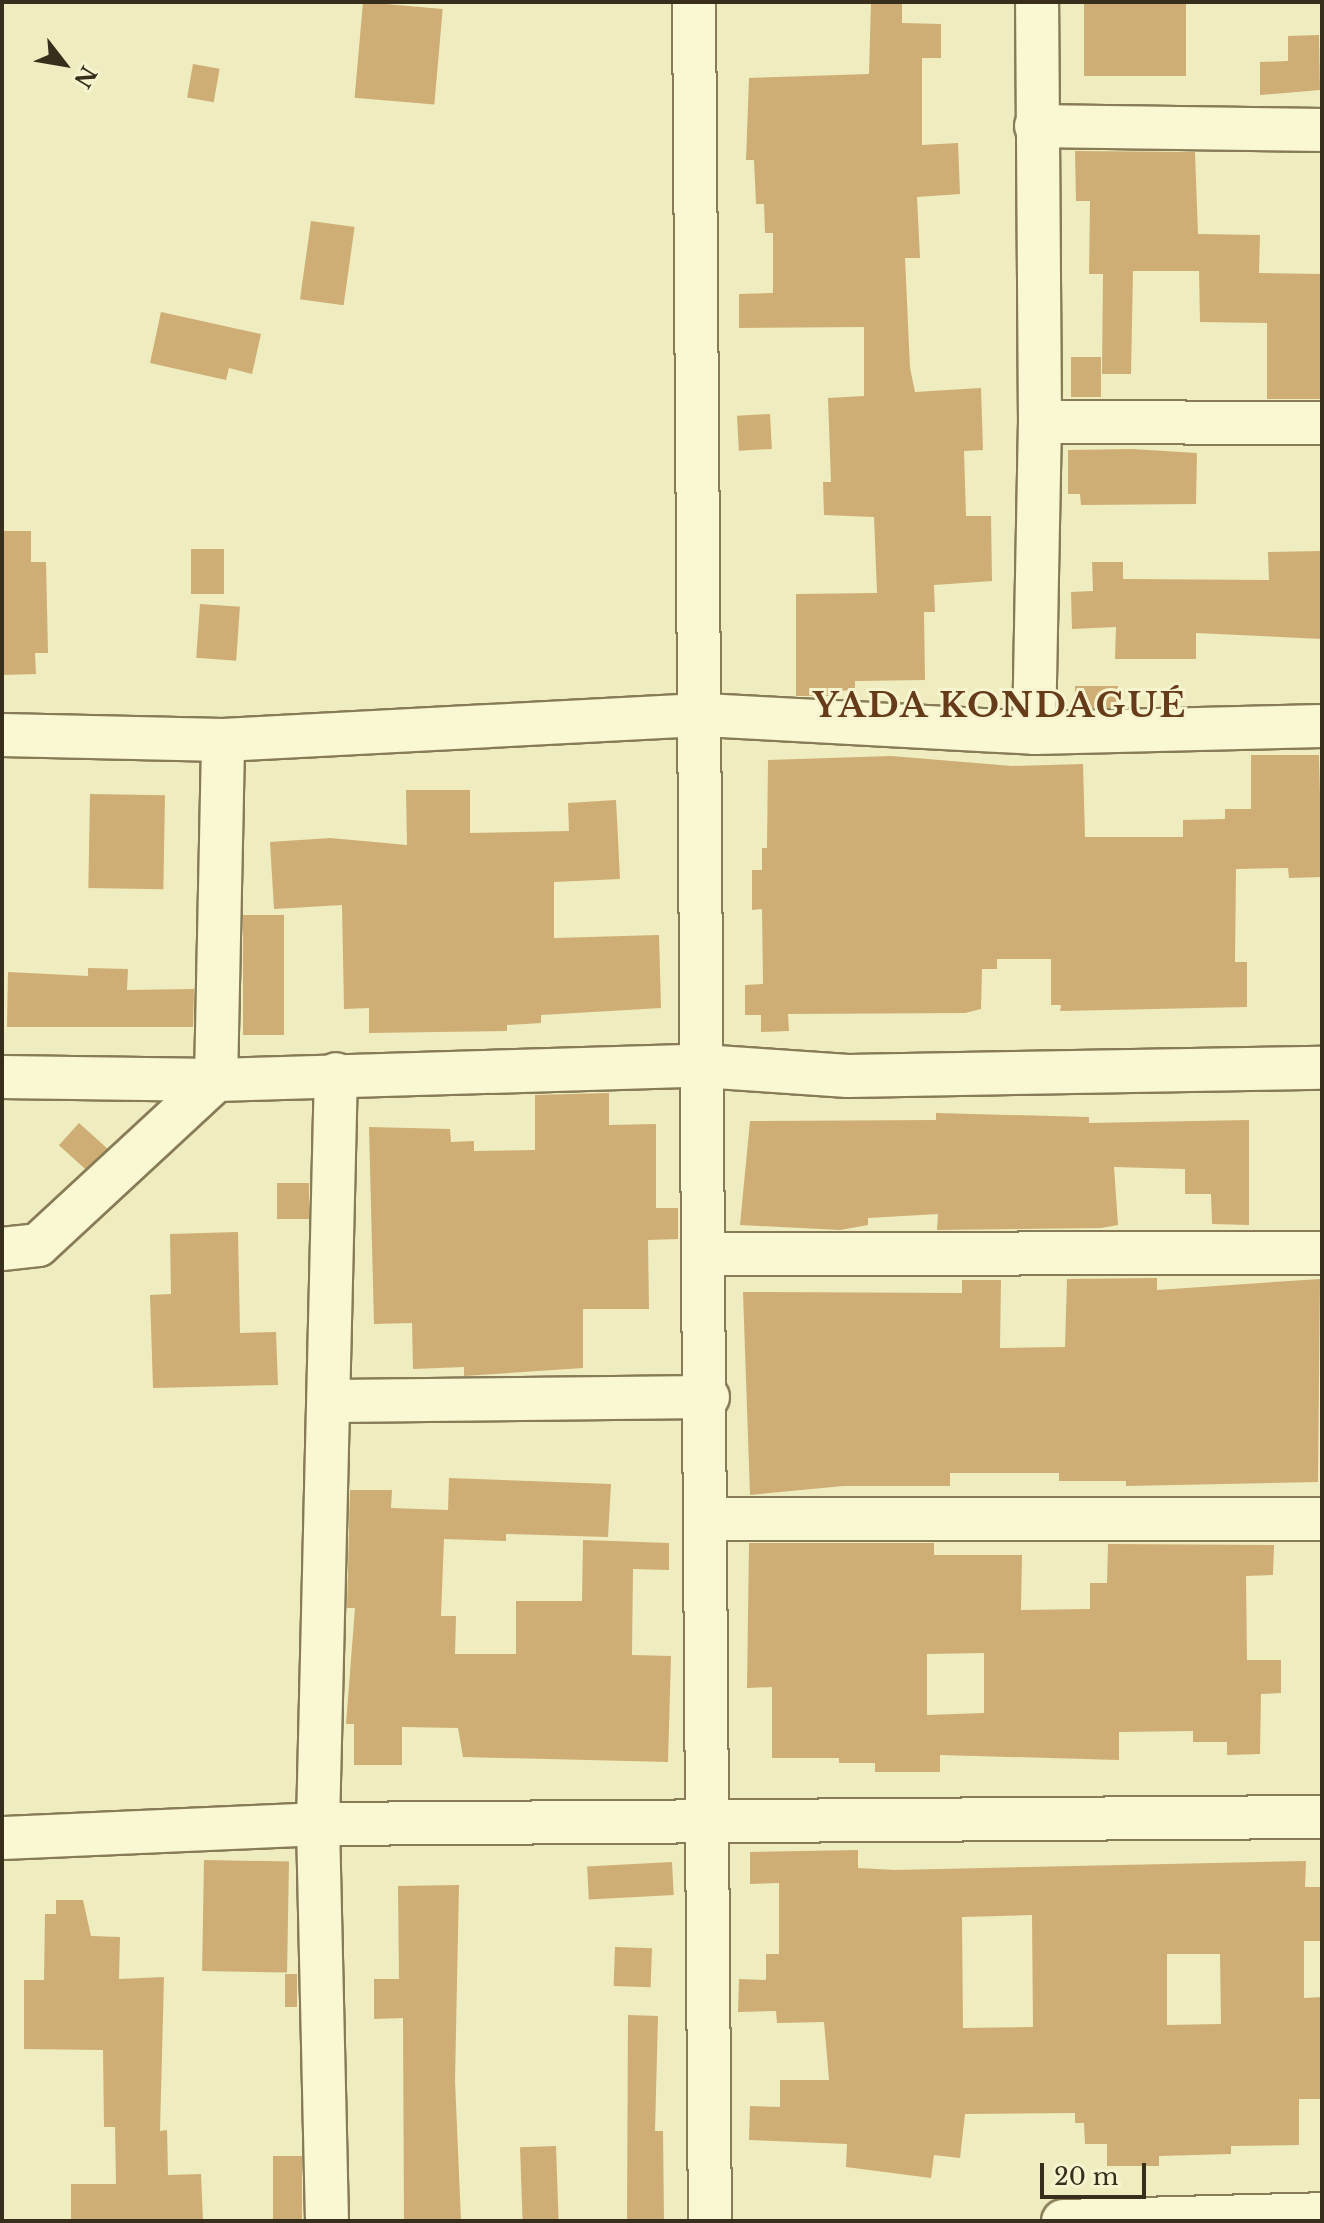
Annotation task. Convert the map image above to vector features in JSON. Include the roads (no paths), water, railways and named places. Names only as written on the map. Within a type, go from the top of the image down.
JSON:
[{"type":"street","points":[[694,2],[704,715],[702,1066],[709,1519],[707,1821],[710,2221]]},
{"type":"street","points":[[1034,733],[1040,422],[1037,2]]},
{"type":"street","points":[[1036,126],[1322,130]]},
{"type":"street","points":[[1040,422],[1322,423]]},
{"type":"street","points":[[2,735],[223,740],[704,715],[1034,733],[1322,726]]},
{"type":"street","points":[[2,1249],[38,1245],[216,1080],[223,740]]},
{"type":"street","points":[[2,1077],[216,1080],[336,1074],[702,1066],[848,1076],[1322,1068]]},
{"type":"street","points":[[327,2221],[318,1824],[333,1401],[336,1074]]},
{"type":"street","points":[[706,1254],[1322,1253]]},
{"type":"street","points":[[333,1401],[708,1397]]},
{"type":"street","points":[[709,1519],[1322,1519]]},
{"type":"street","points":[[2,1838],[318,1824],[1322,1817]]},
{"type":"street","points":[[1063,2221],[1322,2214]]},
{"type":"district","name":"YADA KONDAGUÉ","points":[[1000,706]]}]
